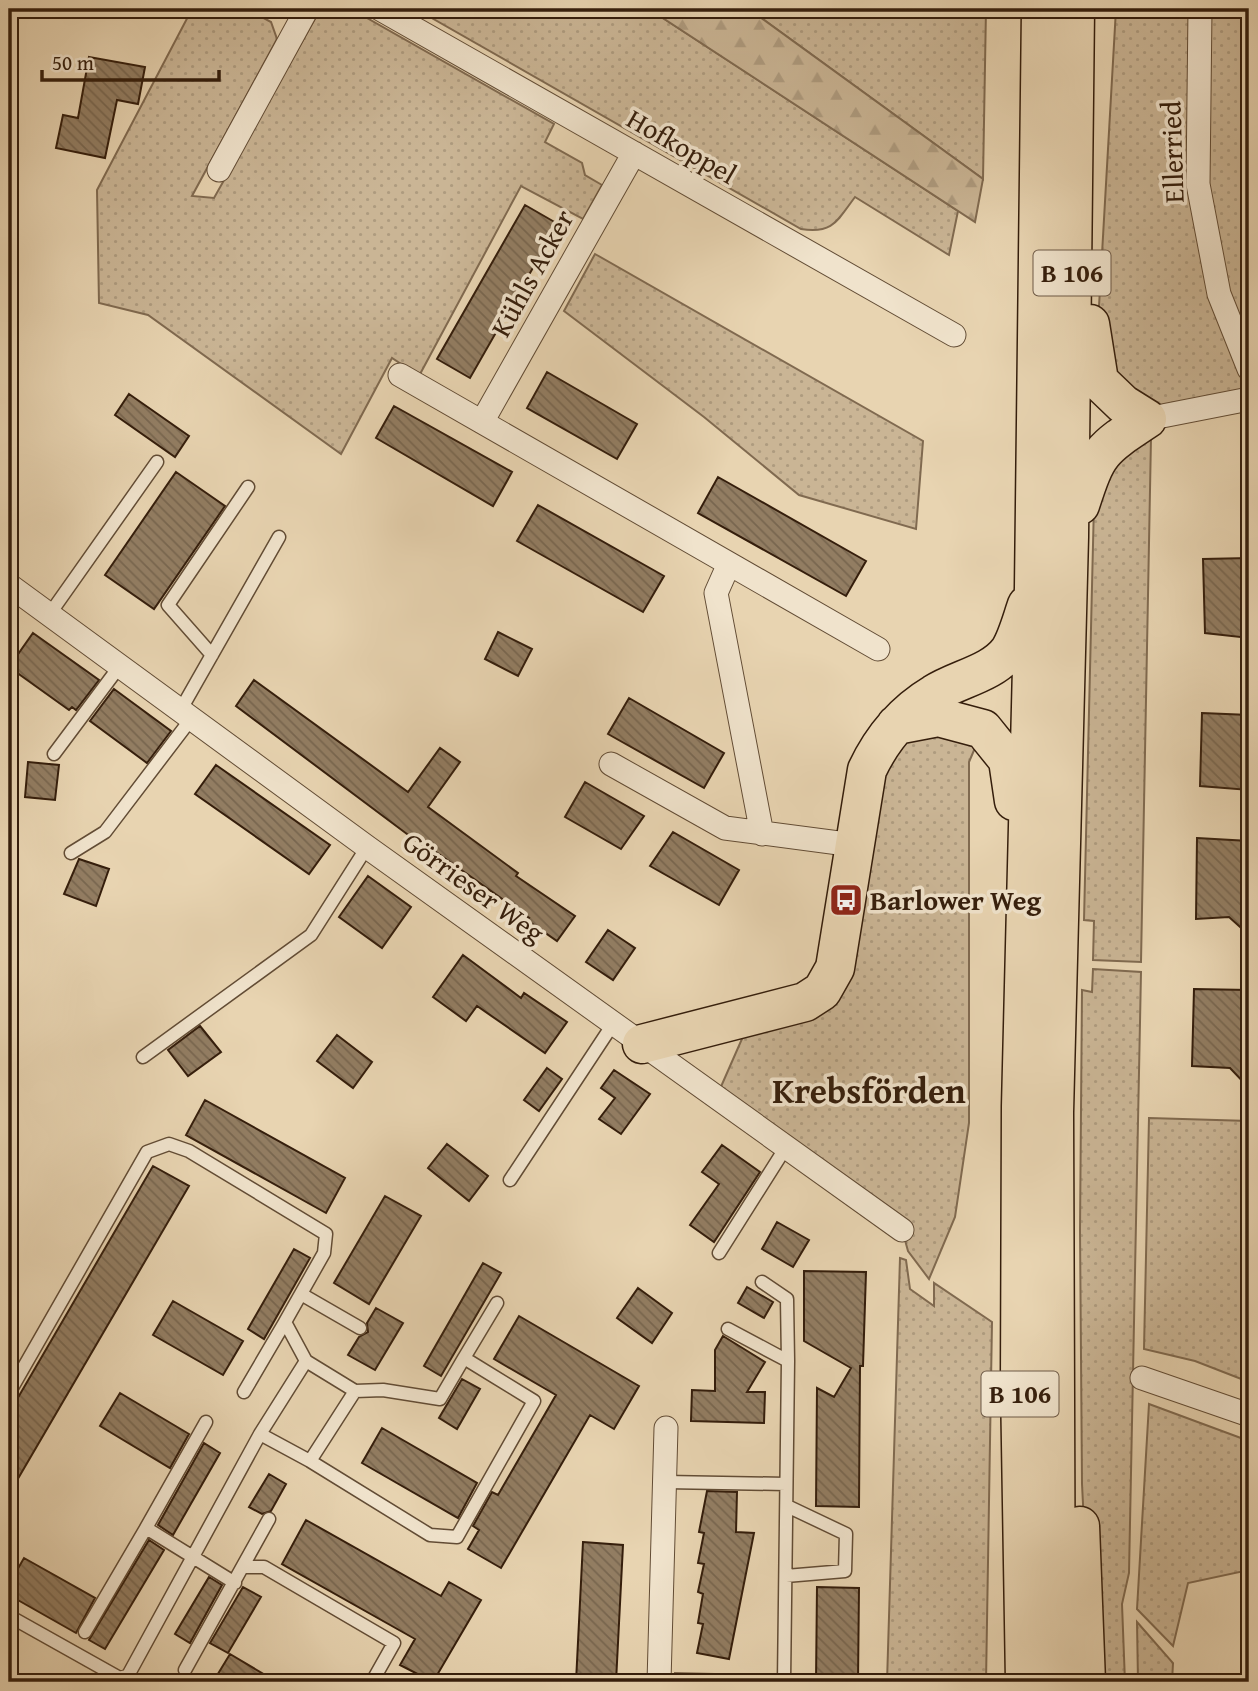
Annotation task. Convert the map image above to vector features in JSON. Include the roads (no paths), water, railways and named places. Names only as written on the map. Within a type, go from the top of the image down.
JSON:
[{"type":"highway","name":"B 106","points":[[1041,9],[1034,587],[1025,883],[1038,1109],[1056,1682]]},
{"type":"highway","name":"B 106","points":[[1024,1682],[1020,1384],[1069,537],[1074,9]]},
{"type":"highway","points":[[1069,537],[1095,459],[1116,439],[1147,419],[1123,404],[1099,381],[1073,202]]},
{"type":"highway","points":[[628,1034],[805,1002],[822,991],[835,968],[867,769],[879,743],[896,725],[934,694],[980,672],[1009,651],[1034,587]]},
{"type":"highway","points":[[896,725],[938,717],[983,729],[1008,760],[1025,883]]},
{"type":"highway","points":[[1004,1682],[1000,1326],[1038,1109]]},
{"type":"highway","points":[[1038,1109],[1074,1340],[1086,1682]]},
{"type":"street","points":[[219,170],[307,9]]},
{"type":"street","name":"Hofkoppel","points":[[380,9],[954,335]]},
{"type":"street","name":"Ellerried","points":[[1200,9],[1198,184],[1219,293],[1249,369]]},
{"type":"street","name":"Kühls Acker","points":[[482,422],[634,153]]},
{"type":"street","points":[[400,375],[728,566],[877,649]]},
{"type":"street","points":[[1147,419],[1249,399]]},
{"type":"street","points":[[728,566],[716,593],[762,834]]},
{"type":"street","name":"Görrieser Weg","points":[[10,588],[902,1230]]},
{"type":"street","points":[[611,764],[725,828],[854,845]]},
{"type":"street","points":[[1142,1378],[1249,1415]]},
{"type":"street","points":[[659,1682],[666,1428]]},
{"type":"lane","points":[[49,615],[157,462]]},
{"type":"lane","points":[[212,655],[168,605],[248,487]]},
{"type":"lane","points":[[71,853],[106,832],[186,715],[212,655],[279,537]]},
{"type":"lane","points":[[54,754],[119,667]]},
{"type":"lane","points":[[144,1057],[311,935],[367,846]]},
{"type":"lane","points":[[510,1180],[628,1034]]},
{"type":"lane","points":[[9,1393],[146,1153],[169,1144],[190,1151],[326,1234],[324,1253],[244,1392]]},
{"type":"lane","points":[[719,1253],[786,1147]]},
{"type":"lane","points":[[761,1282],[787,1299],[788,1506],[784,1682]]},
{"type":"lane","points":[[301,1294],[360,1328]]},
{"type":"lane","points":[[285,1322],[306,1361],[355,1391],[383,1390],[440,1399],[497,1303]]},
{"type":"lane","points":[[728,1329],[788,1361]]},
{"type":"lane","points":[[260,1434],[310,1461],[430,1535],[457,1537],[534,1401],[464,1358]]},
{"type":"lane","points":[[9,1616],[126,1682],[260,1434],[306,1361]]},
{"type":"lane","points":[[310,1461],[355,1391]]},
{"type":"lane","points":[[85,1632],[206,1422]]},
{"type":"lane","points":[[666,1482],[786,1484]]},
{"type":"lane","points":[[786,1576],[845,1571],[846,1534],[788,1506]]},
{"type":"lane","points":[[185,1670],[269,1519]]},
{"type":"lane","points":[[146,1528],[235,1583]]},
{"type":"lane","points":[[244,1567],[264,1567],[394,1643],[372,1682]]},
{"type":"place","name":"Barlower Weg","points":[[846,900]]},
{"type":"district","name":"Krebsförden","points":[[869,1091]]}]
